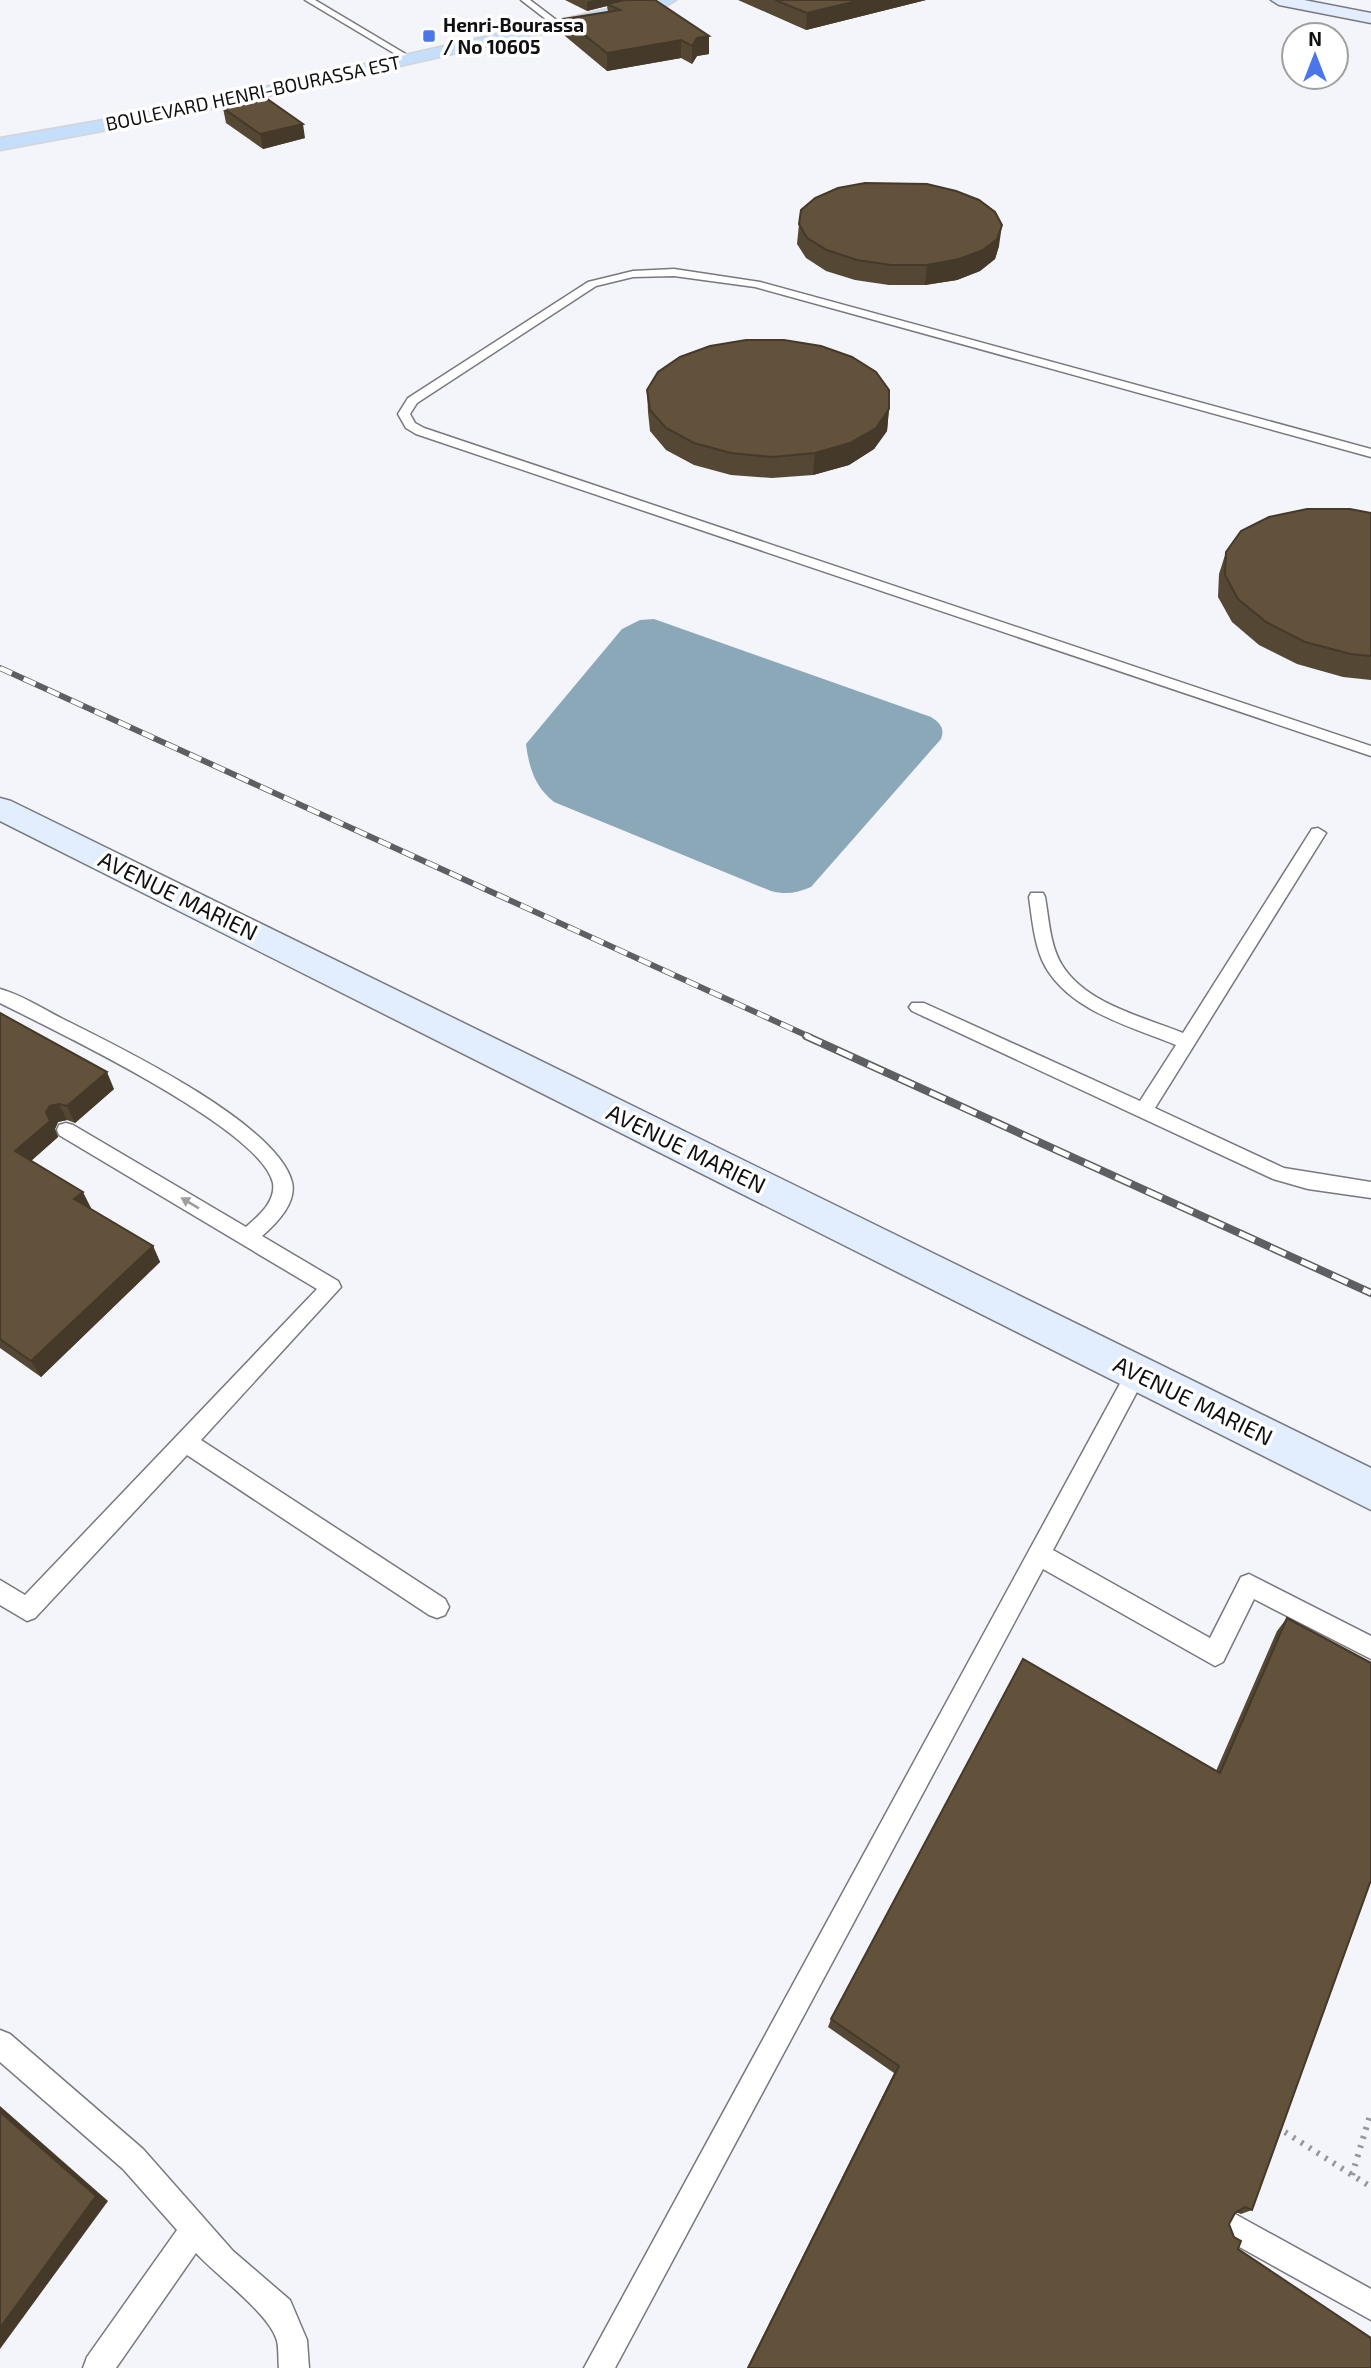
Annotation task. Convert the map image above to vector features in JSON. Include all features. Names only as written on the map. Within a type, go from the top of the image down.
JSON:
[{"type":"main road","name":"BOULEVARD HENRI-BOURASSA EST","points":[[0,130],[155,101],[614,0]]},
{"type":"main road","name":"BOULEVARD HENRI-BOURASSA EST","points":[[0,144],[172,113],[410,59],[549,13],[668,0]]},
{"type":"main road","points":[[77,111],[155,101]]},
{"type":"main road","points":[[0,153],[172,113]]},
{"type":"street","points":[[1279,0],[1371,18]]},
{"type":"street","name":"AVENUE MARIEN","points":[[0,808],[1371,1490]]},
{"type":"lane","points":[[309,0],[410,59]]},
{"type":"lane","points":[[527,1],[549,13]]},
{"type":"lane","points":[[527,1],[549,13]]},
{"type":"lane","points":[[1371,453],[755,284],[708,275],[662,271],[592,284],[412,401],[404,414],[410,425],[420,431],[1371,751]]},
{"type":"lane","points":[[1144,1111],[1318,833]]},
{"type":"lane","points":[[1037,897],[1046,944],[1055,969],[1068,986],[1086,999],[1188,1042]]},
{"type":"lane","points":[[0,995],[151,1073],[229,1123],[275,1165],[282,1178],[281,1199],[268,1218],[248,1238]]},
{"type":"lane","points":[[918,1007],[1280,1174],[1371,1190]]},
{"type":"lane","points":[[0,1591],[27,1610],[331,1287],[66,1130]]},
{"type":"lane","points":[[599,2367],[1136,1373]]},
{"type":"lane","points":[[185,1442],[437,1607]]},
{"type":"lane","points":[[1039,1554],[1215,1654],[1249,1585],[1371,1648]]},
{"type":"lane","points":[[0,2044],[133,2159],[223,2261],[279,2311],[292,2340],[294,2368]]},
{"type":"lane","points":[[98,2368],[195,2229]]},
{"type":"lane","points":[[1235,2229],[1371,2305]]},
{"type":"path","points":[[1352,2175],[1371,2112]]},
{"type":"path","points":[[1273,2125],[1371,2187]]},
{"type":"water","points":[[654,619],[931,717],[941,726],[941,739],[811,887],[791,893],[771,891],[554,802],[542,790],[534,776],[526,744],[622,629],[640,620]]},
{"type":"building","points":[[625,0],[655,0],[709,36],[697,38],[692,46],[681,40],[607,53],[564,19],[620,10],[607,4]]},
{"type":"building","points":[[775,0],[861,0],[807,13]]},
{"type":"building","points":[[266,98],[303,124],[260,134],[223,108]]},
{"type":"building","points":[[865,183],[927,184],[979,200],[995,212],[1002,225],[997,239],[983,250],[959,259],[927,265],[891,265],[857,260],[827,250],[807,238],[799,224],[801,210],[815,198],[838,188]]},
{"type":"building","points":[[746,340],[784,340],[821,346],[852,357],[876,372],[889,390],[889,409],[876,428],[850,443],[815,453],[773,457],[731,453],[694,443],[666,428],[650,410],[647,390],[658,372],[680,357],[710,346]]},
{"type":"building","points":[[1307,509],[1350,509],[1371,513],[1371,656],[1351,654],[1305,642],[1266,622],[1238,599],[1225,575],[1226,552],[1241,531],[1269,517]]},
{"type":"building","points":[[0,1013],[107,1072],[67,1106],[50,1106],[46,1112],[50,1121],[15,1151],[83,1192],[74,1199],[153,1246],[31,1361],[0,1339]]},
{"type":"building","points":[[1287,1618],[1371,1663],[1371,1880],[1252,2210],[1245,2207],[1235,2213],[1229,2224],[1234,2237],[1241,2241],[1238,2249],[1371,2338],[1371,2368],[748,2368],[899,2066],[831,2019],[1023,1659],[1220,1773]]},
{"type":"building","points":[[0,2112],[96,2196],[0,2328]]},
{"type":"railway","points":[[0,668],[810,1037]]},
{"type":"railway","points":[[806,1036],[1371,1293]]},
{"type":"place","name":"Henri-Bourassa / No 10605","points":[[429,36]]}]
